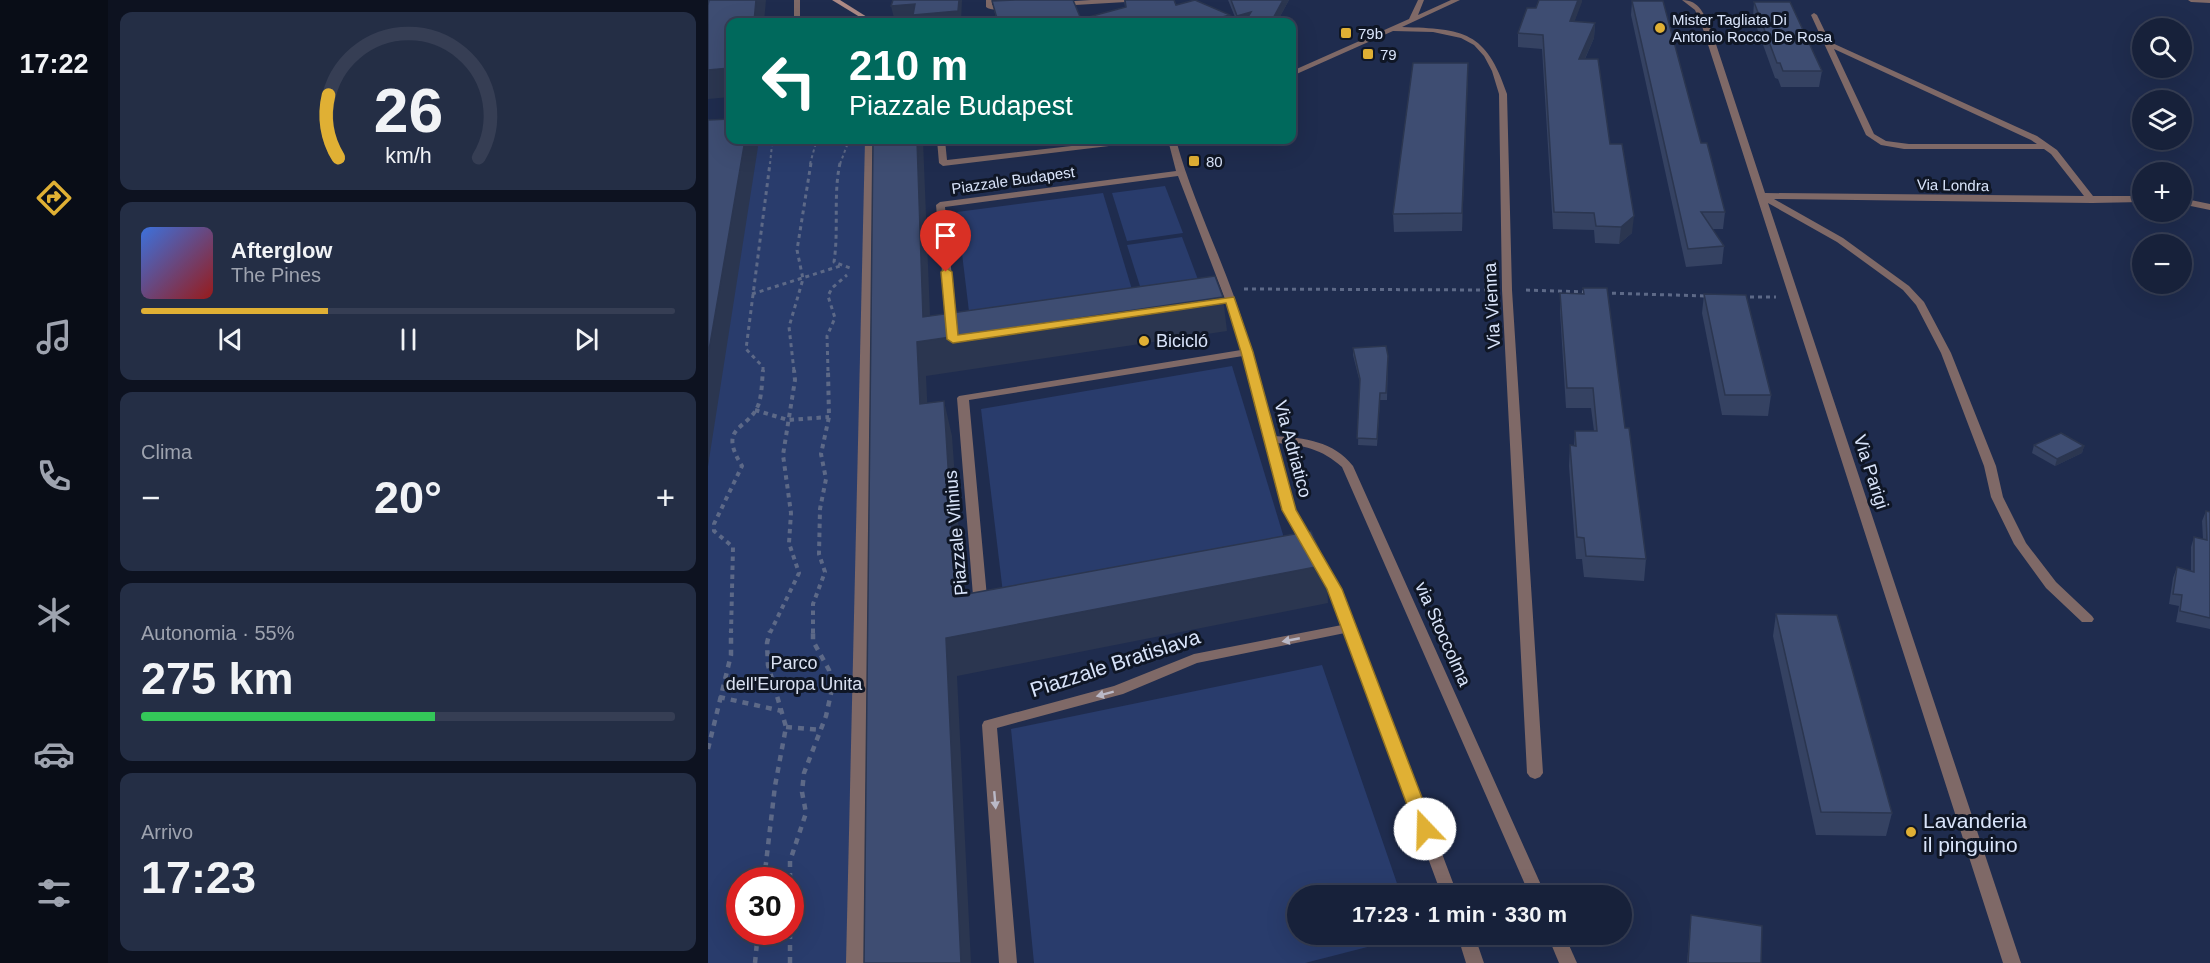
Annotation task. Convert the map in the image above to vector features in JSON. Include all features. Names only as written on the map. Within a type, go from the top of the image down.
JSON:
[{"type":"street","points":[[797,0],[797,18]]},
{"type":"street","points":[[835,0],[865,18]]},
{"type":"street","points":[[989,0],[989,7],[1012,6]]},
{"type":"street","points":[[1048,4],[1126,0]]},
{"type":"street","points":[[1412,20],[1421,0]]},
{"type":"street","points":[[1432,0],[1453,1]]},
{"type":"street","name":"Via Parigi","points":[[1685,0],[1698,9],[1703,16],[2012,963]]},
{"type":"street","points":[[2191,0],[2210,1]]},
{"type":"street","points":[[1391,29],[1453,1]]},
{"type":"street","points":[[1814,15],[1870,135],[1875,139],[1892,146],[1909,147],[2047,146]]},
{"type":"street","name":"Via Vienna","points":[[1296,72],[1391,29],[1434,31],[1470,38],[1480,44],[1497,72],[1503,94],[1507,290],[1535,773]]},
{"type":"street","points":[[1828,44],[2047,146],[2062,160],[2092,200]]},
{"type":"street","points":[[855,963],[869,144]]},
{"type":"street","points":[[941,144],[943,163],[1107,144]]},
{"type":"street","name":"Via Adriatico","points":[[1173,144],[1181,172],[1230,299],[1247,352],[1289,510],[1310,558],[1335,589],[1446,885]]},
{"type":"street","name":"Piazzale Budapest","points":[[953,339],[940,205],[1181,172]]},
{"type":"street","points":[[1763,196],[1840,240],[1906,288],[1920,304],[1946,353],[1990,466],[1997,497],[2020,544],[2051,585],[2087,619]]},
{"type":"street","name":"Via Londra","points":[[1763,196],[2132,200]]},
{"type":"street","points":[[2192,200],[2210,199]]},
{"type":"street","points":[[2192,203],[2210,207]]},
{"type":"street","points":[[1219,301],[1230,299]]},
{"type":"street","name":"Piazzale Vilnius","points":[[993,612],[981,614],[963,398],[1247,352]]},
{"type":"street","name":"via Stoccolma","points":[[1270,439],[1312,442],[1334,452],[1347,466],[1533,885]]},
{"type":"street","name":"Piazzale Bratislava","points":[[1008,963],[989,725],[1118,690],[1194,659],[1348,628]]},
{"type":"street","points":[[1468,945],[1472,962]]},
{"type":"street","points":[[1561,945],[1568,963]]},
{"type":"path","points":[[708,749],[731,655],[733,637],[733,547],[729,541],[714,531],[714,524],[742,466],[732,450],[732,441],[736,431],[756,410],[763,367],[746,349],[771,144]]},
{"type":"path","points":[[766,867],[786,727],[768,665],[767,643],[772,624],[790,596],[799,573],[789,543],[790,513],[783,455],[795,380],[789,327],[803,279],[797,250],[806,180],[814,144]]},
{"type":"path","points":[[790,963],[790,861],[806,813],[802,792],[804,773],[821,730],[832,689],[829,670],[813,641],[813,604],[825,572],[819,554],[820,509],[826,479],[821,453],[829,417],[827,336],[835,318],[828,296],[832,288],[851,272],[852,268],[834,262],[838,234],[836,182],[847,144]]},
{"type":"path","points":[[752,294],[841,265]]},
{"type":"path","points":[[1245,289],[1469,290]]},
{"type":"path","points":[[1537,291],[1716,296]]},
{"type":"path","points":[[1739,297],[1763,297]]},
{"type":"path","points":[[756,410],[788,420],[829,417]]},
{"type":"path","points":[[719,697],[783,712]]},
{"type":"path","points":[[786,727],[821,730]]},
{"type":"path","points":[[755,963],[757,945]]},
{"type":"green space","name":"Parco dell'Europa Unita","points":[[730,144],[880,144],[879,963],[708,963],[708,466]]},
{"type":"green space","points":[[1165,186],[1183,233],[1127,241],[1112,193]]},
{"type":"green space","points":[[1103,193],[1136,303],[971,328],[957,212]]},
{"type":"green space","points":[[1182,237],[1203,293],[1145,302],[1127,245]]},
{"type":"green space","points":[[1232,366],[1284,538],[1003,593],[981,409]]},
{"type":"green space","points":[[1322,665],[1398,885],[1287,885],[1287,945],[1375,945],[1305,963],[1034,963],[1011,729]]},
{"type":"building","points":[[709,0],[756,0],[754,18],[726,18],[726,68],[708,70]]},
{"type":"building","points":[[893,0],[959,0],[958,11],[913,15],[915,4],[891,6]]},
{"type":"building","points":[[1073,0],[1081,18],[997,18],[992,1]]},
{"type":"building","points":[[1125,0],[1174,0],[1176,5],[1195,0],[1230,15],[1218,18],[1085,18],[1126,7]]},
{"type":"building","points":[[1231,0],[1283,0],[1273,18],[1247,18],[1251,12],[1237,16]]},
{"type":"building","points":[[1539,0],[1578,0],[1570,21],[1595,23],[1579,59],[1598,59],[1610,144],[1622,144],[1634,216],[1621,227],[1596,226],[1594,213],[1554,212],[1543,35],[1518,33],[1527,8],[1536,8]]},
{"type":"building","points":[[1632,1],[1663,1],[1701,143],[1707,143],[1725,212],[1701,212],[1724,246],[1688,249]]},
{"type":"building","points":[[1754,2],[1790,2],[1822,71],[1783,71],[1780,63],[1777,63]]},
{"type":"building","points":[[1413,63],[1468,63],[1462,213],[1393,214]]},
{"type":"building","points":[[726,119],[726,144],[744,144],[708,356],[708,120]]},
{"type":"building","points":[[873,144],[917,144],[923,317],[1215,276],[1223,297],[917,342],[920,404],[944,401],[956,596],[1311,531],[1326,565],[946,638],[961,963],[864,963]]},
{"type":"building","points":[[1583,288],[1607,288],[1625,428],[1629,428],[1646,559],[1586,556],[1584,538],[1577,537],[1570,445],[1576,446],[1575,431],[1597,431],[1593,388],[1567,388],[1560,293],[1584,294]]},
{"type":"building","points":[[1704,294],[1746,295],[1771,395],[1725,395]]},
{"type":"building","points":[[1386,346],[1388,356],[1386,393],[1380,393],[1377,439],[1357,438],[1360,379],[1353,348]]},
{"type":"building","points":[[2061,433],[2084,446],[2057,459],[2034,445]]},
{"type":"building","points":[[2206,511],[2210,512],[2210,618],[2180,611],[2182,595],[2173,594],[2177,567],[2194,572],[2194,537],[2207,540]]},
{"type":"building","points":[[1776,614],[1837,615],[1892,813],[1821,812]]},
{"type":"building","points":[[1691,915],[1762,926],[1761,963],[1688,963]]},
{"type":"place","name":"Mister Tagliata Di Antonio Rocco De Rosa","points":[[1660,28]]},
{"type":"place","name":"79b","points":[[1346,33]]},
{"type":"place","name":"79","points":[[1368,54]]},
{"type":"place","name":"80","points":[[1194,161]]},
{"type":"place","name":"Bicicló","points":[[1144,341]]},
{"type":"place","name":"Lavanderia il pinguino","points":[[1911,832]]},
{"type":"route","points":[[946,272],[953,339],[1230,299],[1247,352],[1289,510],[1335,589],[1425,829]]}]
